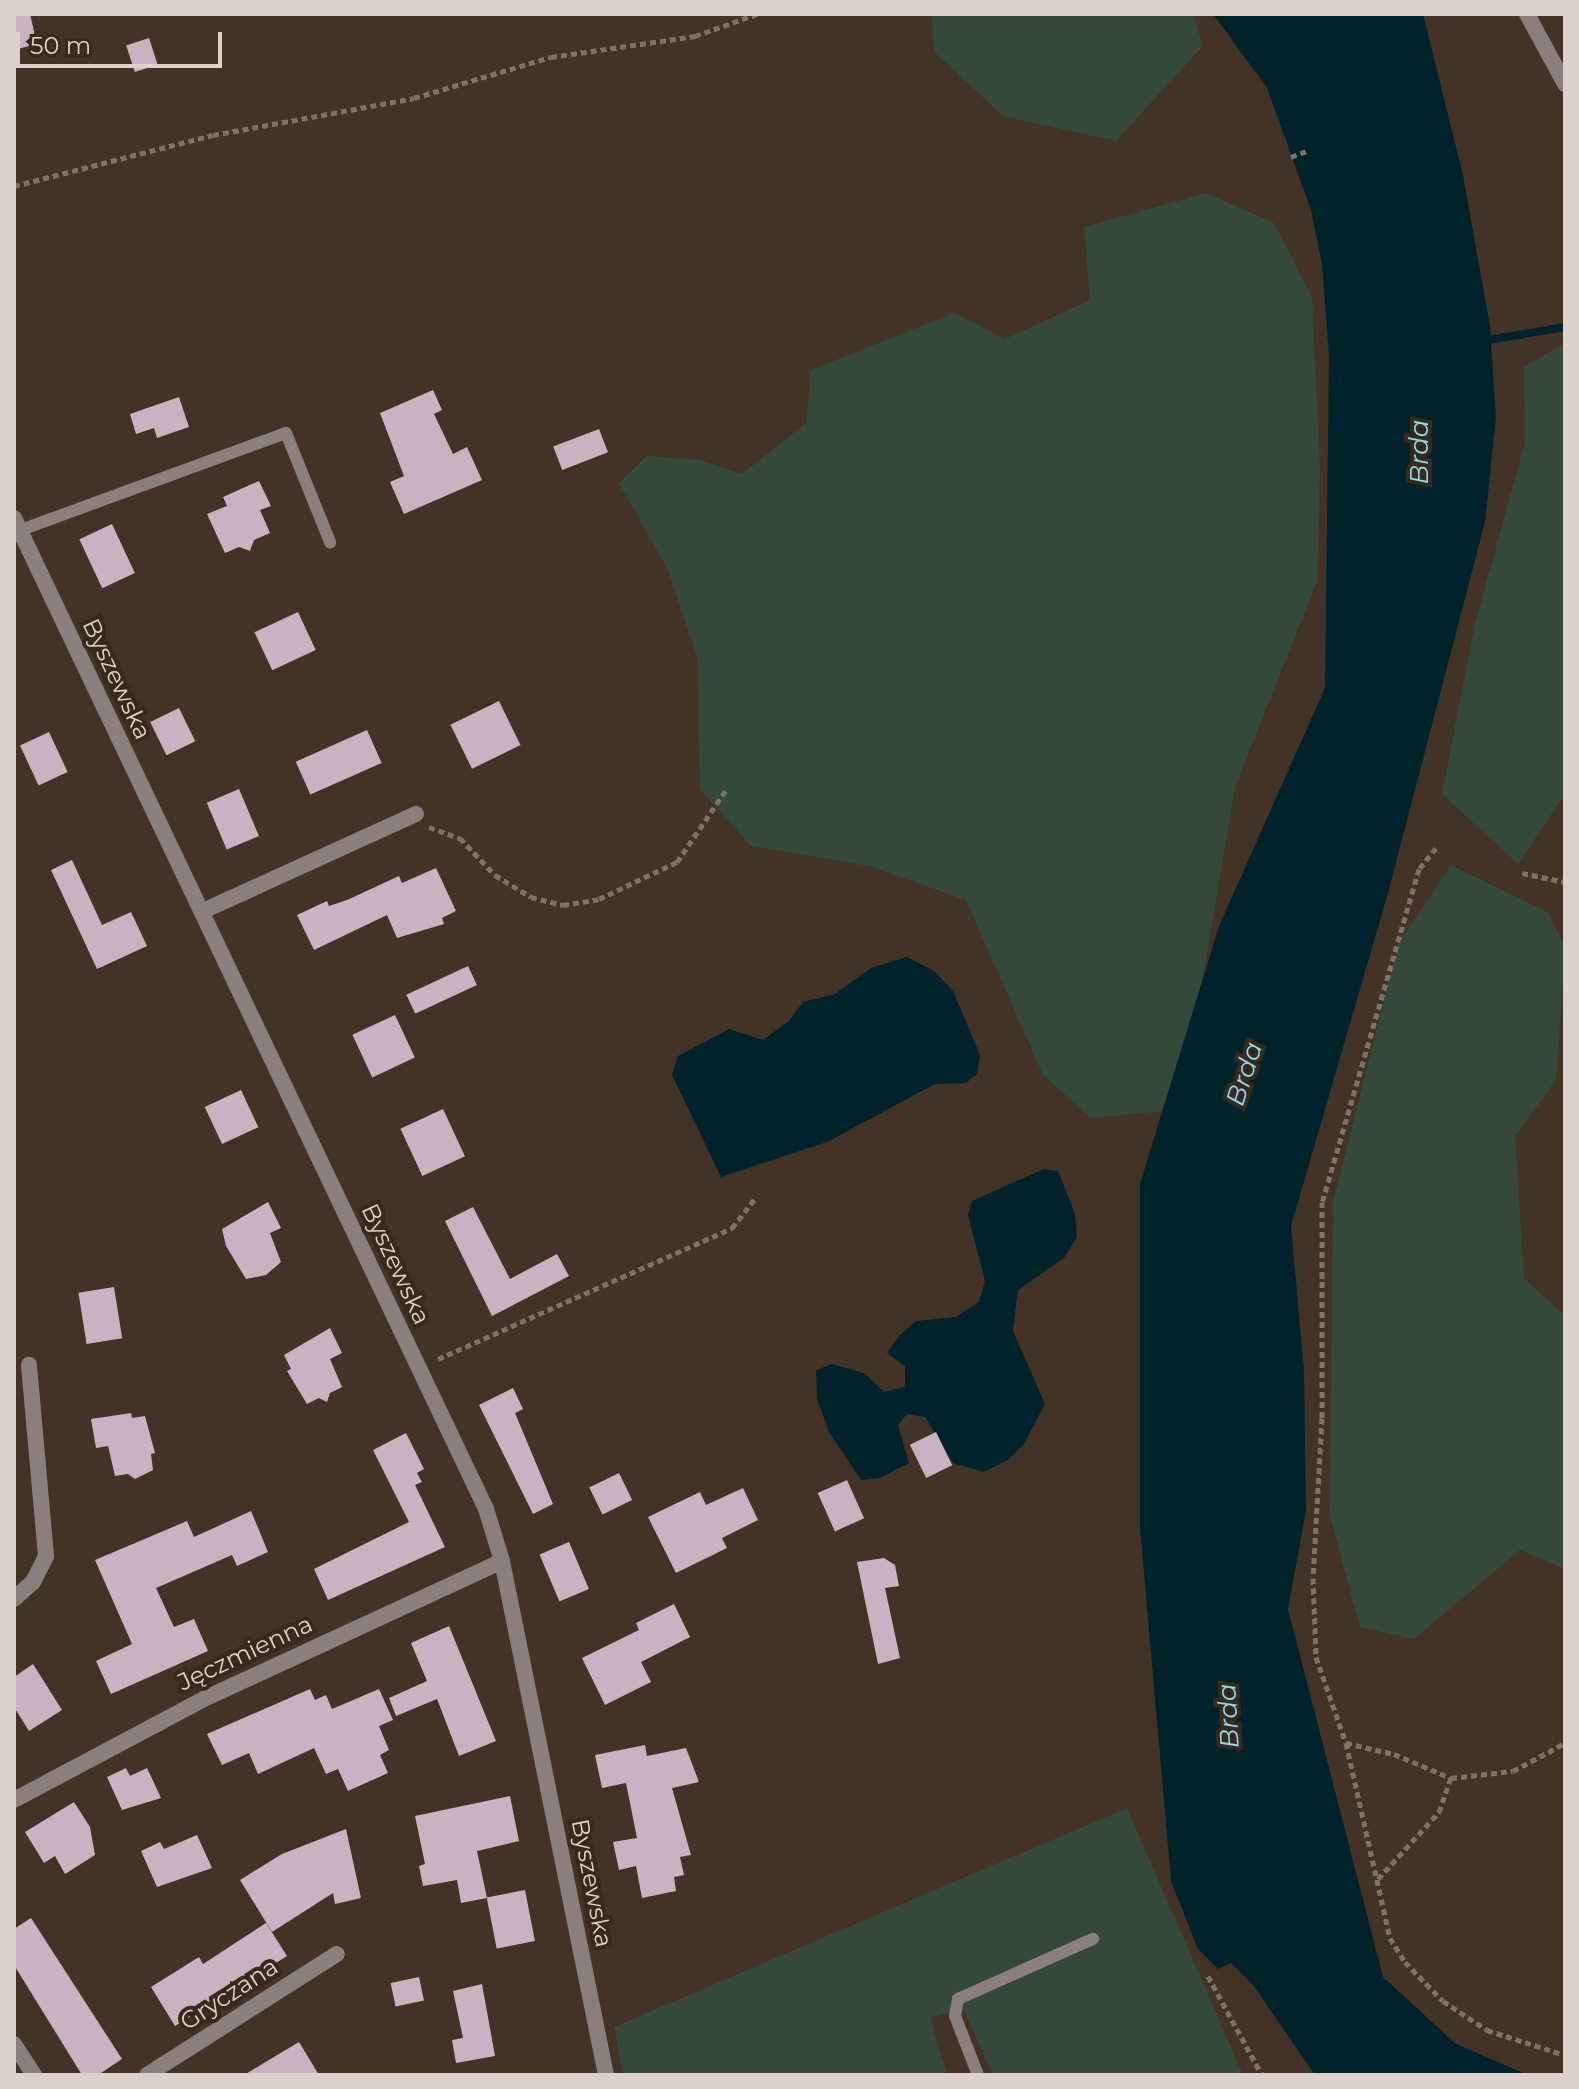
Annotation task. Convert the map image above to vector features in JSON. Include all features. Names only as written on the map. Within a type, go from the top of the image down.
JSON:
[{"type":"street","points":[[1527,14],[1565,84]]},
{"type":"street","name":"Byszewska","points":[[16,524],[486,1509],[502,1561],[606,2075]]},
{"type":"street","points":[[203,911],[411,816]]},
{"type":"street","points":[[14,1599],[33,1582],[46,1556],[29,1365]]},
{"type":"street","name":"Jęczmienna","points":[[14,1800],[206,1698],[502,1561]]},
{"type":"street","name":"Gryczana","points":[[147,2075],[337,1954]]},
{"type":"street","points":[[14,2044],[34,2075]]},
{"type":"lane","points":[[16,524],[286,433],[330,542]]},
{"type":"lane","points":[[978,2075],[955,2016],[958,1999],[1093,1939]]},
{"type":"path","points":[[14,186],[213,135],[414,98],[551,57],[695,36],[743,23],[757,14]]},
{"type":"path","points":[[1291,157],[1309,150]]},
{"type":"path","points":[[411,816],[460,838],[495,875],[531,897],[563,905],[599,899],[677,862],[726,790]]},
{"type":"path","points":[[1436,848],[1419,869],[1322,1202],[1316,1657],[1346,1743],[1390,1938],[1405,1962],[1443,2001],[1487,2030],[1565,2055]]},
{"type":"path","points":[[1522,873],[1565,882]]},
{"type":"path","points":[[418,1367],[732,1228],[755,1199]]},
{"type":"path","points":[[1346,1743],[1394,1754],[1451,1778],[1513,1771],[1565,1743]]},
{"type":"path","points":[[1377,1879],[1439,1812],[1451,1778]]},
{"type":"path","points":[[1208,1976],[1262,2075]]},
{"type":"green space","points":[[932,14],[1193,14],[1203,46],[1116,141],[1003,116],[934,52]]},
{"type":"green space","points":[[1206,193],[1274,223],[1312,298],[1320,469],[1317,582],[1235,787],[1202,983],[1163,1111],[1091,1118],[1043,1075],[966,900],[869,866],[751,846],[700,789],[698,659],[668,570],[619,483],[647,456],[700,460],[742,474],[806,423],[811,370],[954,313],[1005,339],[1090,300],[1084,227]]},
{"type":"green space","points":[[1565,343],[1565,794],[1518,864],[1442,794],[1474,628],[1525,442],[1524,367]]},
{"type":"green space","points":[[1451,865],[1547,912],[1565,946],[1556,1080],[1515,1136],[1524,1278],[1565,1316],[1565,1569],[1520,1550],[1414,1639],[1360,1627],[1330,1515],[1333,1204],[1398,944]]},
{"type":"green space","points":[[1127,1808],[1243,2075],[993,2075],[964,2010],[930,2017],[947,2075],[623,2075],[614,2027]]},
{"type":"water","name":"Brda","points":[[1213,14],[1423,14],[1463,175],[1490,326],[1496,418],[1485,522],[1388,893],[1291,1226],[1304,1371],[1306,1511],[1288,1609],[1383,1977],[1456,2044],[1528,2075],[1315,2075],[1253,1985],[1231,1963],[1218,1969],[1198,1949],[1171,1881],[1140,1528],[1140,1184],[1219,926],[1325,688],[1329,356],[1322,264],[1311,210],[1267,88]]},
{"type":"water","points":[[907,957],[934,971],[953,991],[980,1055],[977,1074],[966,1083],[935,1084],[827,1142],[721,1177],[672,1075],[678,1056],[729,1029],[763,1040],[789,1021],[803,1002],[835,994],[871,968]]},
{"type":"water","points":[[1044,1169],[1058,1171],[1075,1214],[1077,1237],[1064,1258],[1018,1290],[1013,1331],[1045,1404],[1024,1444],[1008,1460],[984,1472],[953,1463],[925,1417],[907,1414],[898,1425],[909,1463],[880,1478],[861,1480],[829,1432],[817,1399],[816,1370],[832,1364],[864,1373],[884,1392],[905,1387],[905,1366],[887,1353],[900,1335],[916,1321],[956,1317],[979,1302],[985,1281],[968,1215],[972,1201]]},
{"type":"building","points":[[14,14],[30,14],[37,44],[14,50]]},
{"type":"building","points":[[149,38],[158,65],[135,72],[126,45]]},
{"type":"building","points":[[433,390],[442,410],[434,414],[453,454],[467,447],[482,480],[404,514],[390,482],[404,476],[380,413]]},
{"type":"building","points":[[179,397],[189,427],[157,438],[154,428],[136,434],[130,414]]},
{"type":"building","points":[[599,429],[608,452],[562,470],[553,447]]},
{"type":"building","points":[[259,481],[271,506],[260,510],[270,533],[254,540],[250,551],[239,547],[225,553],[207,514],[227,506],[223,497]]},
{"type":"building","points":[[112,524],[135,573],[102,588],[79,539]]},
{"type":"building","points":[[298,612],[316,650],[272,670],[254,632]]},
{"type":"building","points":[[499,701],[520,745],[472,769],[450,725]]},
{"type":"building","points":[[179,708],[195,741],[166,755],[150,722]]},
{"type":"building","points":[[367,730],[382,763],[310,795],[296,762]]},
{"type":"building","points":[[49,732],[68,772],[39,785],[20,746]]},
{"type":"building","points":[[239,789],[259,836],[227,850],[207,803]]},
{"type":"building","points":[[72,860],[102,925],[131,912],[147,946],[97,969],[51,870]]},
{"type":"building","points":[[436,868],[456,911],[442,918],[444,924],[397,938],[387,915],[314,950],[297,915],[327,901],[329,906],[347,900],[399,876],[402,883]]},
{"type":"building","points":[[468,966],[477,985],[415,1014],[406,995]]},
{"type":"building","points":[[395,1015],[415,1058],[372,1077],[352,1035]]},
{"type":"building","points":[[241,1090],[258,1127],[222,1144],[205,1107]]},
{"type":"building","points":[[443,1109],[465,1156],[422,1176],[400,1129]]},
{"type":"building","points":[[268,1202],[281,1228],[270,1233],[281,1262],[266,1275],[246,1279],[226,1246],[222,1229]]},
{"type":"building","points":[[473,1207],[510,1279],[557,1254],[569,1276],[492,1316],[445,1221]]},
{"type":"building","points":[[114,1287],[122,1338],[87,1344],[78,1293]]},
{"type":"building","points":[[330,1328],[342,1353],[330,1359],[342,1387],[330,1393],[327,1402],[319,1398],[307,1404],[287,1371],[291,1369],[284,1355]]},
{"type":"building","points":[[513,1388],[523,1409],[515,1413],[553,1504],[533,1514],[479,1405]]},
{"type":"building","points":[[131,1413],[132,1418],[145,1416],[155,1453],[151,1454],[153,1470],[135,1479],[128,1474],[115,1476],[108,1446],[96,1448],[91,1419]]},
{"type":"building","points":[[936,1432],[952,1465],[926,1478],[910,1445]]},
{"type":"building","points":[[406,1433],[424,1469],[417,1473],[422,1482],[415,1485],[445,1547],[328,1600],[314,1569],[409,1522],[373,1450]]},
{"type":"building","points":[[619,1473],[632,1500],[602,1514],[589,1487]]},
{"type":"building","points":[[847,1480],[864,1518],[835,1531],[818,1493]]},
{"type":"building","points":[[743,1488],[758,1520],[722,1538],[727,1548],[676,1573],[648,1517],[700,1492],[706,1505]]},
{"type":"building","points":[[251,1511],[268,1552],[237,1566],[232,1555],[156,1588],[174,1627],[194,1619],[208,1651],[111,1694],[96,1661],[132,1644],[95,1560],[187,1521],[194,1537]]},
{"type":"building","points":[[569,1542],[589,1589],[559,1601],[540,1555]]},
{"type":"building","points":[[884,1558],[895,1565],[899,1586],[885,1588],[900,1658],[878,1664],[857,1562]]},
{"type":"building","points":[[674,1604],[690,1637],[641,1662],[651,1682],[605,1705],[582,1658],[639,1630],[636,1623]]},
{"type":"building","points":[[449,1626],[496,1741],[459,1756],[437,1699],[396,1716],[389,1698],[427,1681],[411,1643]]},
{"type":"building","points":[[33,1664],[62,1710],[29,1731],[14,1707],[14,1677]]},
{"type":"building","points":[[310,1689],[315,1700],[326,1695],[332,1709],[379,1689],[393,1720],[379,1726],[389,1750],[380,1755],[388,1773],[348,1791],[338,1769],[326,1774],[314,1748],[258,1774],[249,1753],[222,1765],[207,1734]]},
{"type":"building","points":[[645,1745],[647,1756],[686,1748],[699,1782],[672,1788],[691,1855],[680,1857],[684,1875],[674,1877],[676,1891],[642,1898],[636,1866],[619,1870],[613,1842],[637,1838],[626,1783],[602,1788],[595,1755]]},
{"type":"building","points":[[126,1768],[130,1776],[147,1768],[161,1798],[122,1810],[107,1777]]},
{"type":"building","points":[[510,1796],[519,1841],[477,1851],[487,1898],[461,1903],[457,1880],[423,1886],[419,1866],[425,1864],[415,1816]]},
{"type":"building","points":[[74,1802],[90,1827],[95,1855],[65,1874],[55,1856],[44,1863],[25,1832]]},
{"type":"building","points":[[346,1829],[361,1898],[335,1904],[333,1893],[272,1932],[240,1880],[282,1854]]},
{"type":"building","points":[[197,1835],[212,1868],[157,1887],[141,1851],[160,1842],[164,1849]]},
{"type":"building","points":[[525,1890],[535,1941],[497,1948],[487,1897]]},
{"type":"building","points":[[31,1918],[122,2059],[98,2075],[82,2075],[14,1965],[14,1929]]},
{"type":"building","points":[[266,1923],[287,1956],[175,2026],[151,1987],[199,1957],[203,1964]]},
{"type":"building","points":[[419,1977],[424,2000],[396,2007],[391,1983]]},
{"type":"building","points":[[482,1984],[495,2056],[456,2063],[452,2040],[463,2038],[453,1991]]},
{"type":"building","points":[[299,2042],[319,2075],[244,2075]]},
{"type":"waterway","points":[[1483,341],[1565,327]]}]
